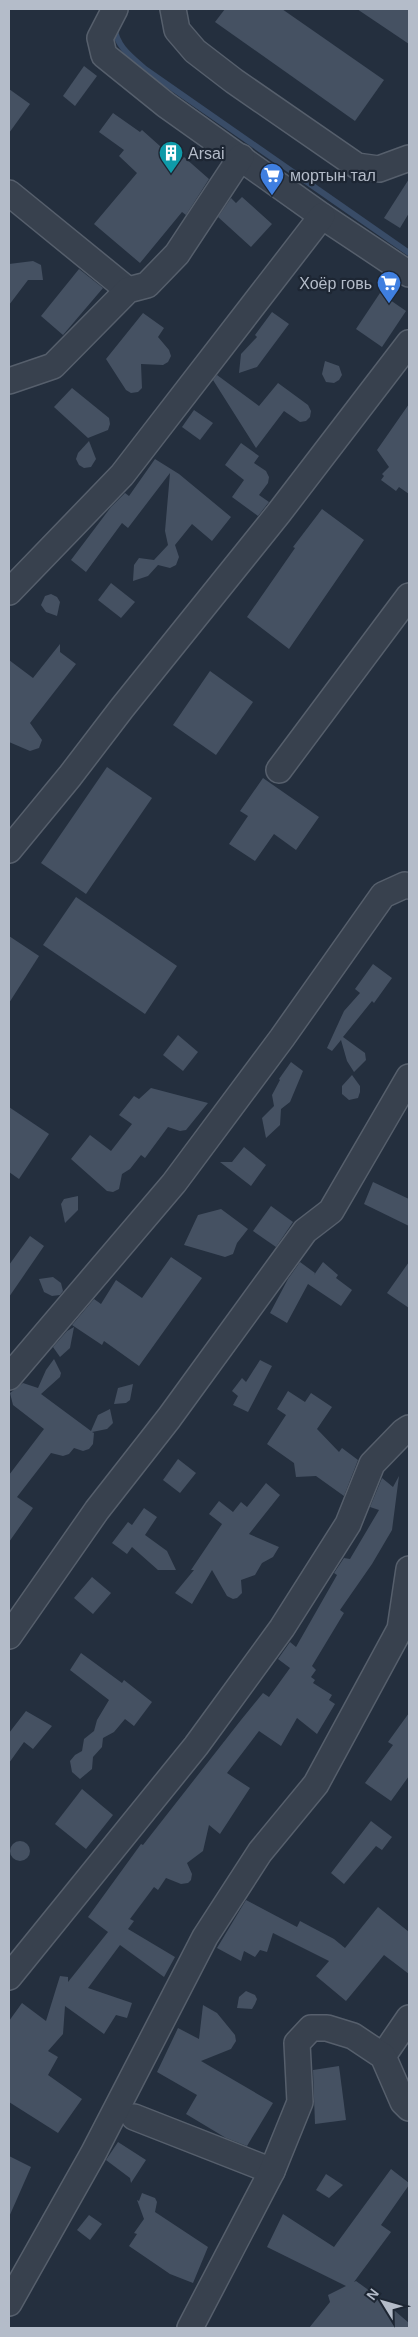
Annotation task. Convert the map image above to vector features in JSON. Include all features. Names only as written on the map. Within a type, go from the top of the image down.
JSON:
[{"type":"street","points":[[115,9],[100,38],[104,55],[166,105],[322,216],[409,274]]},
{"type":"street","points":[[173,9],[177,30],[195,51],[234,82],[357,166],[379,169],[409,158]]},
{"type":"street","points":[[9,381],[53,366],[128,290],[147,285],[177,254],[241,157]]},
{"type":"street","points":[[9,193],[128,290]]},
{"type":"street","points":[[9,592],[122,475],[322,216]]},
{"type":"street","points":[[9,850],[278,514],[409,343]]},
{"type":"street","points":[[278,770],[409,596]]},
{"type":"street","points":[[9,1377],[174,1183],[282,1038],[383,896],[405,885],[409,886]]},
{"type":"street","points":[[9,1636],[97,1510],[169,1418],[305,1231],[331,1211],[409,1077]]},
{"type":"street","points":[[9,1977],[196,1746],[271,1644],[348,1524],[372,1464],[409,1428]]},
{"type":"street","points":[[9,2303],[93,2154],[205,1937],[260,1852],[316,1784],[400,1629],[409,1569]]},
{"type":"street","points":[[383,2056],[409,2018]]},
{"type":"street","points":[[190,2328],[272,2171],[300,2102],[297,2043],[306,2033],[311,2028],[327,2028],[352,2036],[383,2056],[403,2102],[409,2108]]},
{"type":"street","points":[[134,2117],[272,2171]]},
{"type":"building","points":[[225,9],[282,9],[384,80],[355,121],[215,22]]},
{"type":"building","points":[[357,9],[409,9],[409,44]]},
{"type":"building","points":[[84,66],[97,76],[75,106],[63,96]]},
{"type":"building","points":[[9,89],[30,104],[9,133]]},
{"type":"building","points":[[113,113],[140,132],[142,130],[179,163],[184,157],[209,179],[186,215],[182,212],[140,263],[94,224],[137,173],[119,156],[124,150],[99,132]]},
{"type":"building","points":[[409,179],[409,213],[400,228],[384,218]]},
{"type":"building","points":[[242,197],[272,224],[251,247],[218,217],[231,198],[236,203]]},
{"type":"building","points":[[33,261],[41,265],[43,280],[28,280],[9,305],[9,264]]},
{"type":"building","points":[[79,269],[103,288],[63,335],[41,316]]},
{"type":"building","points":[[380,293],[406,311],[382,347],[356,329]]},
{"type":"building","points":[[272,312],[289,324],[257,367],[239,373],[241,354],[257,337],[255,335]]},
{"type":"building","points":[[143,313],[164,328],[158,337],[169,350],[171,356],[168,362],[163,365],[141,364],[142,388],[138,392],[131,393],[126,390],[106,359]]},
{"type":"building","points":[[325,361],[339,366],[342,375],[334,383],[326,382],[322,374]]},
{"type":"building","points":[[217,375],[259,406],[278,383],[308,405],[311,411],[310,417],[306,421],[300,422],[284,411],[256,448],[213,380]]},
{"type":"building","points":[[72,388],[109,418],[108,430],[88,438],[54,407]]},
{"type":"building","points":[[409,404],[409,494],[399,487],[396,491],[381,480],[384,476],[382,474],[389,467],[377,450]]},
{"type":"building","points":[[194,410],[213,423],[200,440],[182,427]]},
{"type":"building","points":[[89,441],[96,459],[91,467],[84,468],[79,465],[76,459],[78,453]]},
{"type":"building","points":[[241,443],[259,456],[254,463],[266,471],[269,477],[268,483],[259,495],[269,502],[258,516],[232,497],[244,480],[225,465]]},
{"type":"building","points":[[155,459],[179,474],[231,517],[212,541],[192,524],[175,545],[179,557],[176,565],[170,568],[158,565],[148,576],[133,581],[134,565],[139,558],[154,560],[168,545],[165,531],[170,473],[128,528],[122,523],[86,572],[71,560],[111,507],[125,493],[129,496]]},
{"type":"building","points":[[322,509],[364,540],[289,649],[247,617],[295,548],[293,547]]},
{"type":"building","points":[[111,583],[135,602],[121,618],[98,600]]},
{"type":"building","points":[[51,594],[57,597],[60,602],[57,616],[46,612],[41,605],[45,596]]},
{"type":"building","points":[[60,644],[60,652],[76,664],[30,723],[42,740],[39,748],[30,751],[9,742],[9,660],[33,678]]},
{"type":"building","points":[[210,671],[253,702],[216,755],[173,725]]},
{"type":"building","points":[[107,767],[152,798],[86,894],[41,863]]},
{"type":"building","points":[[263,778],[319,817],[296,850],[274,834],[255,861],[229,844],[248,816],[240,811]]},
{"type":"building","points":[[76,897],[177,966],[145,1014],[43,945]]},
{"type":"building","points":[[9,936],[39,956],[9,1003]]},
{"type":"building","points":[[373,964],[392,978],[374,1003],[372,1001],[343,1037],[365,1053],[366,1060],[354,1072],[347,1061],[341,1040],[332,1051],[327,1048],[344,1011],[360,993],[355,989]]},
{"type":"building","points":[[178,1035],[198,1052],[183,1071],[163,1055]]},
{"type":"building","points":[[291,1062],[303,1071],[290,1102],[281,1109],[280,1125],[266,1138],[262,1118],[274,1106],[272,1095],[279,1079]]},
{"type":"building","points":[[352,1075],[360,1086],[360,1092],[358,1098],[349,1100],[342,1094],[342,1086]]},
{"type":"building","points":[[151,1088],[208,1103],[186,1130],[180,1131],[168,1127],[145,1158],[141,1155],[130,1169],[122,1174],[119,1189],[113,1192],[107,1191],[71,1159],[90,1135],[111,1151],[132,1124],[119,1115],[134,1096],[139,1099]]},
{"type":"building","points":[[9,1107],[49,1134],[19,1179],[9,1172]]},
{"type":"building","points":[[244,1147],[266,1165],[251,1186],[220,1162],[232,1162]]},
{"type":"building","points":[[373,1182],[409,1199],[409,1226],[364,1204]]},
{"type":"building","points":[[78,1196],[78,1210],[65,1223],[61,1204],[64,1199]]},
{"type":"building","points":[[271,1206],[293,1222],[276,1247],[253,1231]]},
{"type":"building","points":[[221,1209],[248,1229],[237,1243],[233,1254],[225,1257],[184,1245],[198,1215]]},
{"type":"building","points":[[30,1236],[44,1246],[9,1297],[9,1265]]},
{"type":"building","points":[[171,1257],[202,1278],[139,1366],[104,1341],[102,1345],[72,1325],[94,1299],[101,1304],[116,1280],[142,1298]]},
{"type":"building","points":[[300,1262],[315,1273],[314,1275],[323,1262],[338,1275],[336,1278],[352,1290],[341,1306],[308,1284],[287,1323],[270,1313],[288,1279]]},
{"type":"building","points":[[409,1262],[409,1308],[387,1293]]},
{"type":"building","points":[[53,1277],[61,1283],[63,1291],[60,1295],[52,1296],[44,1292],[39,1279]]},
{"type":"building","points":[[74,1327],[70,1348],[60,1357],[53,1347],[67,1331]]},
{"type":"building","points":[[54,1359],[61,1373],[60,1377],[41,1394],[91,1431],[98,1415],[110,1409],[113,1423],[107,1429],[92,1432],[94,1433],[93,1444],[89,1449],[83,1451],[74,1448],[69,1454],[63,1456],[51,1453],[17,1497],[33,1508],[9,1542],[9,1475],[44,1429],[13,1405],[10,1393],[23,1383],[38,1388],[46,1370]]},
{"type":"building","points":[[260,1360],[272,1366],[248,1412],[233,1405],[238,1396],[232,1391],[242,1378],[246,1382]]},
{"type":"building","points":[[133,1384],[130,1400],[126,1403],[114,1404],[118,1388]]},
{"type":"building","points":[[288,1391],[305,1402],[311,1393],[332,1407],[317,1429],[339,1452],[342,1448],[358,1460],[344,1496],[316,1476],[296,1477],[294,1463],[267,1444],[286,1415],[277,1409]]},
{"type":"building","points":[[178,1459],[196,1473],[180,1493],[163,1480]]},
{"type":"building","points":[[399,1476],[392,1530],[372,1564],[340,1610],[344,1613],[312,1666],[316,1670],[311,1677],[315,1680],[313,1683],[332,1695],[329,1700],[335,1704],[317,1734],[297,1718],[281,1746],[259,1731],[227,1773],[250,1788],[220,1834],[209,1825],[203,1851],[187,1863],[192,1874],[191,1880],[188,1883],[181,1884],[166,1878],[158,1890],[154,1887],[130,1919],[134,1921],[128,1929],[175,1957],[164,1977],[120,1945],[88,1988],[132,2003],[127,2018],[116,2015],[104,2034],[65,2006],[63,2034],[48,2051],[58,2057],[48,2075],[82,2099],[58,2133],[9,2102],[9,2021],[22,2003],[46,2021],[60,1976],[68,1977],[68,1982],[108,1932],[88,1917],[141,1844],[143,1845],[241,1720],[263,1693],[269,1697],[290,1668],[278,1659],[290,1642],[296,1647],[337,1575],[334,1573],[344,1558],[350,1559],[379,1510],[370,1507],[382,1478],[393,1487]]},
{"type":"building","points":[[266,1483],[280,1495],[249,1534],[279,1547],[273,1557],[262,1563],[255,1575],[241,1580],[242,1593],[237,1598],[233,1599],[227,1596],[212,1570],[192,1604],[175,1593],[194,1570],[191,1570],[222,1524],[209,1514],[219,1501],[233,1512],[241,1502],[247,1507]]},
{"type":"building","points":[[144,1508],[157,1517],[145,1535],[167,1551],[176,1570],[158,1570],[132,1547],[127,1554],[112,1543],[128,1522],[132,1525]]},
{"type":"building","points":[[92,1577],[111,1593],[93,1614],[74,1598]]},
{"type":"building","points":[[81,1653],[122,1683],[124,1680],[152,1702],[134,1726],[125,1719],[114,1732],[103,1738],[102,1747],[93,1757],[92,1769],[80,1779],[72,1772],[70,1761],[82,1751],[84,1739],[94,1731],[97,1720],[109,1700],[70,1670]]},
{"type":"building","points":[[26,1711],[52,1726],[33,1749],[24,1742],[9,1763],[9,1733]]},
{"type":"building","points":[[409,1713],[409,1776],[391,1801],[365,1783],[393,1745],[388,1742]]},
{"type":"building","points":[[82,1789],[113,1815],[86,1849],[55,1824]]},
{"type":"building","points":[[371,1821],[392,1837],[382,1850],[376,1846],[344,1884],[331,1873]]},
{"type":"building","points":[[20,1841],[27,1844],[30,1851],[27,1858],[20,1861],[13,1858],[10,1851],[13,1844]]},
{"type":"building","points":[[246,1900],[297,1927],[300,1921],[334,1939],[345,1948],[378,1907],[409,1932],[409,1974],[384,1955],[346,2001],[316,1976],[329,1961],[273,1933],[267,1952],[260,1950],[255,1957],[244,1951],[241,1961],[217,1948]]},
{"type":"building","points":[[246,1991],[255,1995],[257,1999],[255,2004],[252,2009],[237,2008],[239,1997]]},
{"type":"building","points":[[203,2005],[217,2013],[235,2035],[236,2041],[231,2049],[201,2061],[273,2103],[247,2146],[226,2138],[186,2114],[197,2095],[157,2072],[178,2028],[199,2039]]},
{"type":"building","points":[[339,2066],[346,2120],[315,2124],[313,2070]]},
{"type":"building","points":[[118,2142],[146,2160],[131,2183],[130,2178],[106,2160]]},
{"type":"building","points":[[9,2156],[31,2167],[9,2217]]},
{"type":"building","points":[[391,2169],[409,2185],[381,2225],[391,2232],[354,2282],[356,2281],[381,2299],[409,2323],[409,2328],[309,2328],[330,2302],[328,2295],[346,2286],[267,2247],[283,2214],[334,2247]]},
{"type":"building","points":[[326,2174],[343,2185],[329,2198],[316,2190]]},
{"type":"building","points":[[142,2193],[155,2198],[157,2202],[155,2212],[208,2247],[193,2283],[170,2274],[129,2246],[137,2234],[134,2233],[144,2219],[137,2200],[139,2201]]},
{"type":"building","points":[[89,2215],[102,2224],[90,2240],[77,2230]]},
{"type":"waterway","points":[[115,29],[118,41],[130,56],[145,69],[409,253]]},
{"type":"place","name":"Arsai","points":[[171,174]]},
{"type":"place","name":"мортын тал","points":[[272,196]]},
{"type":"place","name":"Хоёр говь","points":[[389,304]]}]
